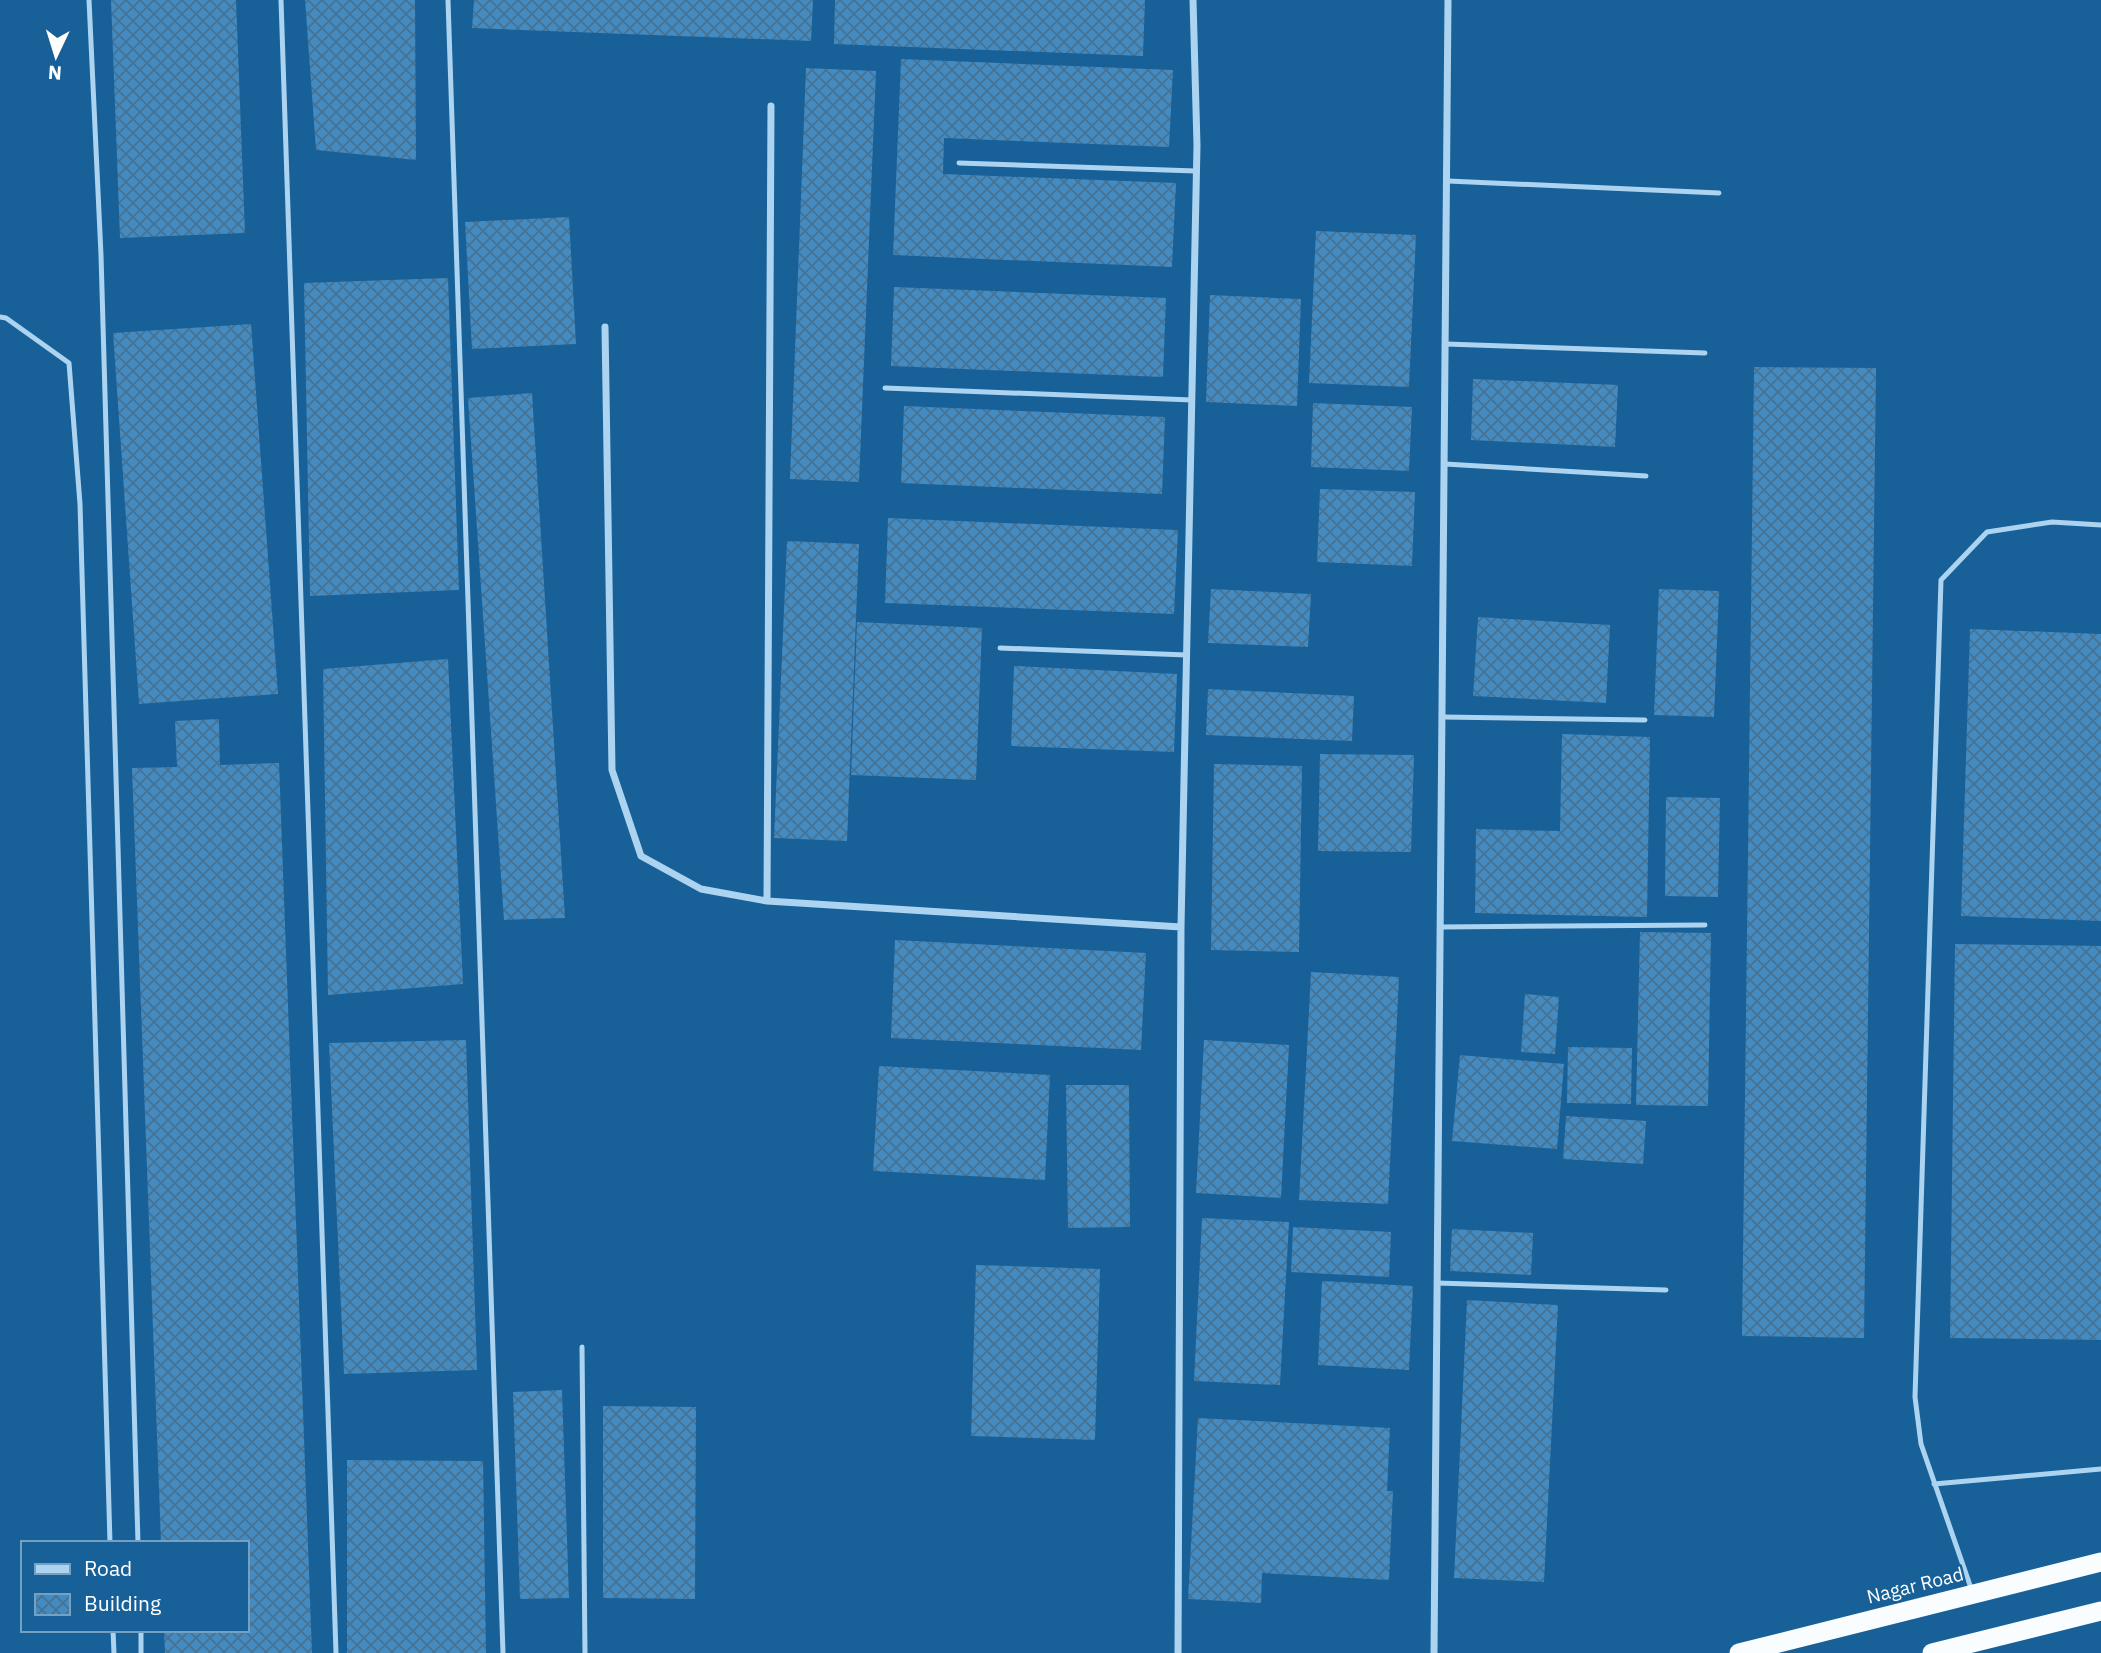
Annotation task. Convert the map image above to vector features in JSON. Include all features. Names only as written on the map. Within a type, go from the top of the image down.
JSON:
[{"type":"highway","name":"Nagar Road","points":[[1739,1653],[2101,1562]]},
{"type":"highway","points":[[1940,1652],[2101,1611]]},
{"type":"street","points":[[1178,1653],[1181,927],[1196,172],[1193,0]]},
{"type":"street","points":[[1434,1653],[1448,0]]},
{"type":"street","points":[[766,901],[771,106]]},
{"type":"street","points":[[605,327],[612,770],[640,856],[701,889],[766,901],[1181,927]]},
{"type":"lane","points":[[89,0],[101,255],[138,1541]]},
{"type":"lane","points":[[281,0],[336,1653]]},
{"type":"lane","points":[[448,0],[503,1653]]},
{"type":"lane","points":[[959,163],[1196,172]]},
{"type":"lane","points":[[1447,181],[1719,193]]},
{"type":"lane","points":[[0,317],[6,318],[69,363],[80,504],[110,1541]]},
{"type":"lane","points":[[1446,344],[1704,353]]},
{"type":"lane","points":[[885,388],[1192,400]]},
{"type":"lane","points":[[1445,464],[1647,476]]},
{"type":"lane","points":[[1973,1594],[1921,1444],[1915,1398],[1941,580],[1987,533],[2052,522],[2101,525]]},
{"type":"lane","points":[[1000,648],[1187,655]]},
{"type":"lane","points":[[1443,717],[1645,720]]},
{"type":"lane","points":[[1441,927],[1705,925]]},
{"type":"lane","points":[[1437,1283],[1666,1290]]},
{"type":"lane","points":[[583,1347],[585,1653]]},
{"type":"lane","points":[[1934,1484],[2101,1469]]},
{"type":"lane","points":[[113,1632],[114,1653]]},
{"type":"lane","points":[[141,1632],[141,1653]]},
{"type":"building","points":[[111,0],[236,0],[245,233],[120,238]]},
{"type":"building","points":[[305,0],[415,0],[416,160],[316,150]]},
{"type":"building","points":[[474,0],[813,0],[811,41],[472,28]]},
{"type":"building","points":[[835,0],[1145,0],[1143,56],[834,44]]},
{"type":"building","points":[[901,59],[1173,70],[1169,147],[944,138],[943,174],[1176,183],[1172,267],[893,255]]},
{"type":"building","points":[[806,68],[876,71],[859,482],[790,479]]},
{"type":"building","points":[[569,217],[576,344],[472,349],[465,222]]},
{"type":"building","points":[[1316,231],[1416,235],[1409,387],[1309,383]]},
{"type":"building","points":[[448,278],[459,590],[310,596],[304,283]]},
{"type":"building","points":[[894,287],[1166,298],[1163,377],[891,366]]},
{"type":"building","points":[[1210,295],[1301,299],[1297,406],[1206,402]]},
{"type":"building","points":[[251,324],[278,694],[139,704],[113,333]]},
{"type":"building","points":[[1754,367],[1876,368],[1864,1338],[1742,1336]]},
{"type":"building","points":[[1473,379],[1618,385],[1615,447],[1471,440]]},
{"type":"building","points":[[532,393],[565,918],[504,920],[468,398]]},
{"type":"building","points":[[1313,403],[1412,407],[1409,471],[1311,467]]},
{"type":"building","points":[[904,406],[1165,417],[1162,494],[901,483]]},
{"type":"building","points":[[1320,489],[1415,492],[1412,566],[1317,562]]},
{"type":"building","points":[[888,518],[1178,530],[1174,614],[885,603]]},
{"type":"building","points":[[787,541],[859,544],[847,841],[774,838]]},
{"type":"building","points":[[1211,589],[1311,594],[1308,647],[1208,643]]},
{"type":"building","points":[[1659,589],[1719,591],[1714,717],[1654,715]]},
{"type":"building","points":[[1478,617],[1610,625],[1606,703],[1473,696]]},
{"type":"building","points":[[857,622],[982,628],[976,780],[851,775]]},
{"type":"building","points":[[1970,629],[2101,634],[2101,921],[1961,916]]},
{"type":"building","points":[[448,659],[463,984],[328,995],[323,669]]},
{"type":"building","points":[[1014,666],[1177,674],[1174,752],[1011,746]]},
{"type":"building","points":[[1208,689],[1354,696],[1352,741],[1206,735]]},
{"type":"building","points":[[219,719],[220,765],[279,763],[312,1653],[165,1653],[164,1632],[248,1632],[248,1541],[161,1541],[132,768],[177,767],[175,721]]},
{"type":"building","points":[[1562,734],[1650,737],[1647,917],[1475,913],[1476,829],[1560,831]]},
{"type":"building","points":[[1320,754],[1414,755],[1411,852],[1318,851]]},
{"type":"building","points":[[1214,764],[1302,766],[1299,952],[1211,950]]},
{"type":"building","points":[[1666,797],[1720,798],[1718,897],[1665,896]]},
{"type":"building","points":[[1640,932],[1711,933],[1708,1106],[1636,1105]]},
{"type":"building","points":[[895,940],[1146,953],[1141,1050],[891,1038]]},
{"type":"building","points":[[1955,944],[2101,946],[2101,1340],[1950,1338]]},
{"type":"building","points":[[1311,972],[1399,977],[1388,1204],[1299,1200]]},
{"type":"building","points":[[1525,994],[1559,997],[1555,1054],[1521,1052]]},
{"type":"building","points":[[466,1040],[477,1370],[344,1374],[329,1043]]},
{"type":"building","points":[[1204,1040],[1289,1045],[1281,1198],[1196,1193]]},
{"type":"building","points":[[1568,1047],[1632,1048],[1631,1104],[1567,1103]]},
{"type":"building","points":[[1460,1055],[1564,1064],[1557,1149],[1452,1141]]},
{"type":"building","points":[[879,1066],[1050,1075],[1045,1180],[873,1171]]},
{"type":"building","points":[[1066,1085],[1129,1085],[1130,1227],[1068,1228]]},
{"type":"building","points":[[1566,1116],[1646,1121],[1643,1164],[1563,1159]]},
{"type":"building","points":[[1202,1218],[1289,1222],[1280,1385],[1194,1381]]},
{"type":"building","points":[[1293,1227],[1391,1232],[1389,1277],[1291,1272]]},
{"type":"building","points":[[1452,1229],[1533,1233],[1531,1275],[1450,1271]]},
{"type":"building","points":[[976,1265],[1100,1269],[1095,1440],[971,1436]]},
{"type":"building","points":[[1322,1281],[1413,1286],[1409,1370],[1318,1365]]},
{"type":"building","points":[[1467,1300],[1558,1305],[1544,1582],[1454,1578]]},
{"type":"building","points":[[562,1390],[569,1598],[520,1599],[513,1392]]},
{"type":"building","points":[[603,1406],[696,1407],[695,1599],[603,1598]]},
{"type":"building","points":[[1198,1418],[1390,1428],[1387,1491],[1393,1491],[1389,1580],[1262,1573],[1261,1603],[1188,1599]]},
{"type":"building","points":[[347,1460],[483,1461],[486,1653],[347,1653]]}]
